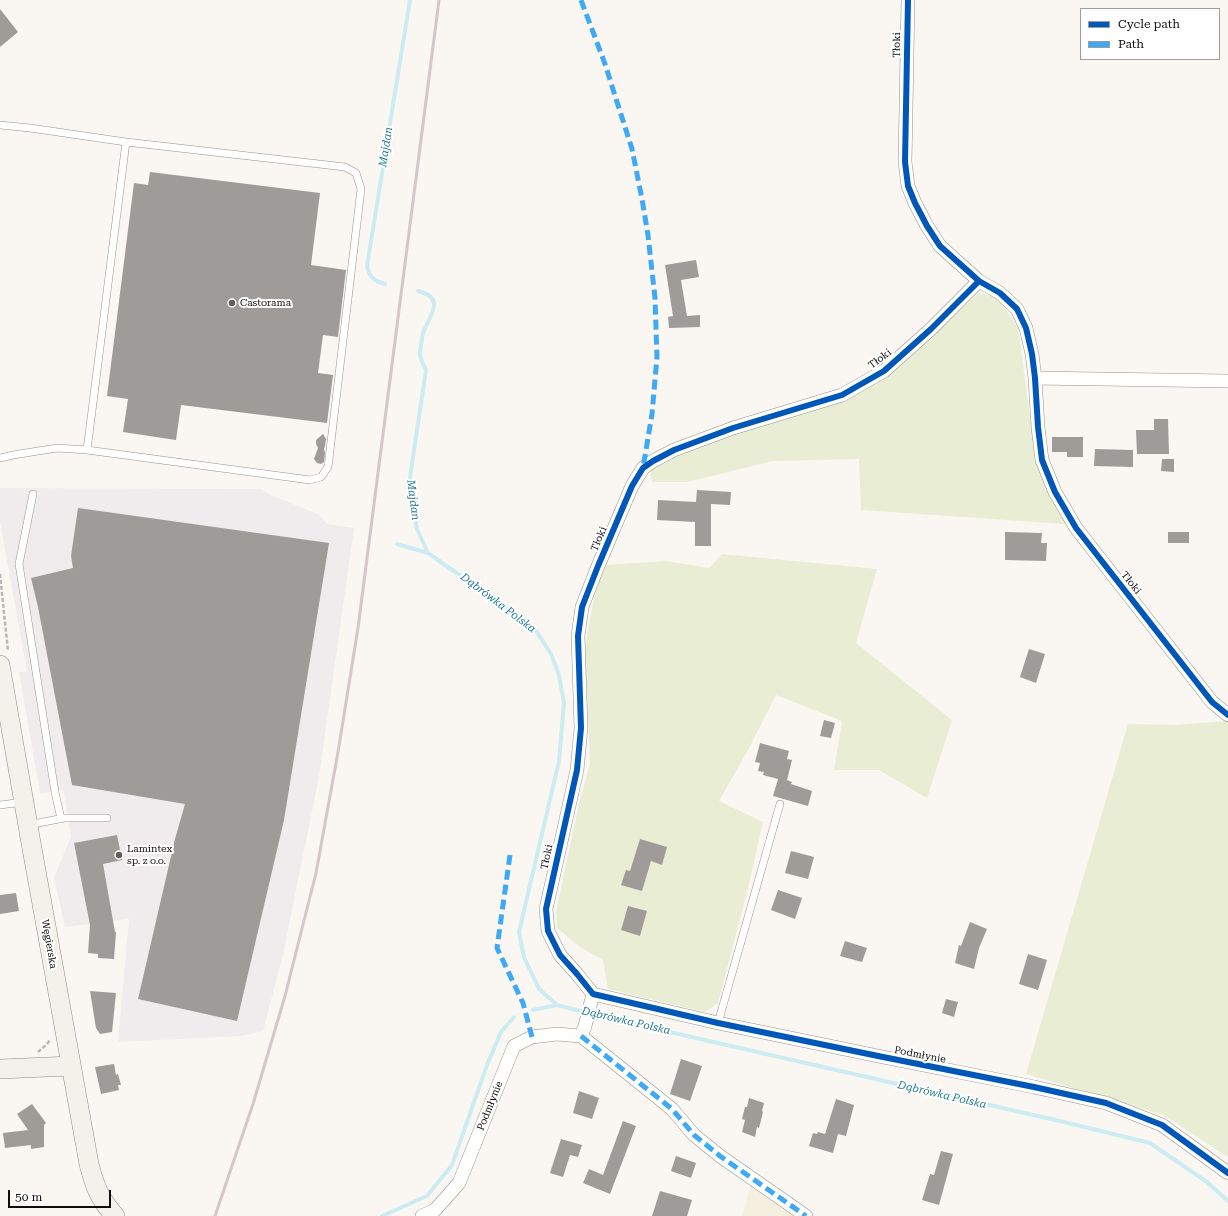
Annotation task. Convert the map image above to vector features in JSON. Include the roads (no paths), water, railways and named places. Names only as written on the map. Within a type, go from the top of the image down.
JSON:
[{"type":"main road","name":"Węgierska","points":[[0,665],[23,802],[89,1164],[94,1185],[99,1196],[115,1216]]},
{"type":"main road","points":[[0,1069],[71,1066]]},
{"type":"street","name":"Tłoki","points":[[908,0],[905,162],[908,186],[915,203],[940,246],[979,281],[1000,293],[1017,309],[1026,328],[1032,354],[1042,460],[1055,492],[1076,528],[1212,702],[1228,715]]},
{"type":"street","name":"Tłoki","points":[[592,998],[577,974],[560,956],[548,931],[546,909],[577,770],[581,728],[578,636],[582,607],[632,486],[643,468],[674,450],[732,428],[842,395],[884,371],[931,329],[979,281]]},
{"type":"street","points":[[1035,378],[1228,381]]},
{"type":"street","points":[[592,998],[583,1031],[672,1109],[694,1135],[720,1156],[806,1216]]},
{"type":"street","name":"Podmłynie","points":[[592,998],[903,1062],[1034,1087],[1106,1103],[1162,1125],[1228,1173]]},
{"type":"street","name":"Podmłynie","points":[[422,1216],[435,1210],[459,1183],[514,1046],[532,1037],[583,1031]]},
{"type":"lane","points":[[0,125],[126,142],[345,167],[356,173],[361,189],[328,467],[321,477],[310,480],[87,450],[57,448],[0,458]]},
{"type":"lane","points":[[87,450],[126,142]]},
{"type":"lane","points":[[32,494],[19,564],[55,792],[61,819]]},
{"type":"lane","points":[[0,805],[23,802]]},
{"type":"lane","points":[[718,1023],[780,804]]},
{"type":"lane","points":[[28,825],[61,819],[107,818]]},
{"type":"waterway","name":"Majdan","points":[[385,284],[373,278],[369,273],[367,266],[410,0]]},
{"type":"waterway","name":"Majdan","points":[[418,291],[427,294],[432,298],[434,303],[434,308],[423,333],[421,344],[420,355],[426,370],[410,477],[411,497],[417,529],[428,553]]},
{"type":"waterway","name":"Dąbrówka Polska","points":[[397,544],[428,553],[535,629],[551,654],[559,675],[564,703],[559,761],[519,932],[524,957],[539,989],[557,1005],[1150,1143],[1207,1182],[1228,1201]]},
{"type":"waterway","points":[[533,1010],[557,1005]]},
{"type":"waterway","points":[[382,1216],[427,1196],[452,1165],[487,1065],[501,1032],[514,1017]]},
{"type":"railway","points":[[215,1216],[253,1104],[285,996],[316,873],[338,752],[358,628],[439,0]]},
{"type":"place","name":"Castorama","points":[[232,303]]},
{"type":"place","name":"Lamintex sp. z o.o.","points":[[119,855]]}]
